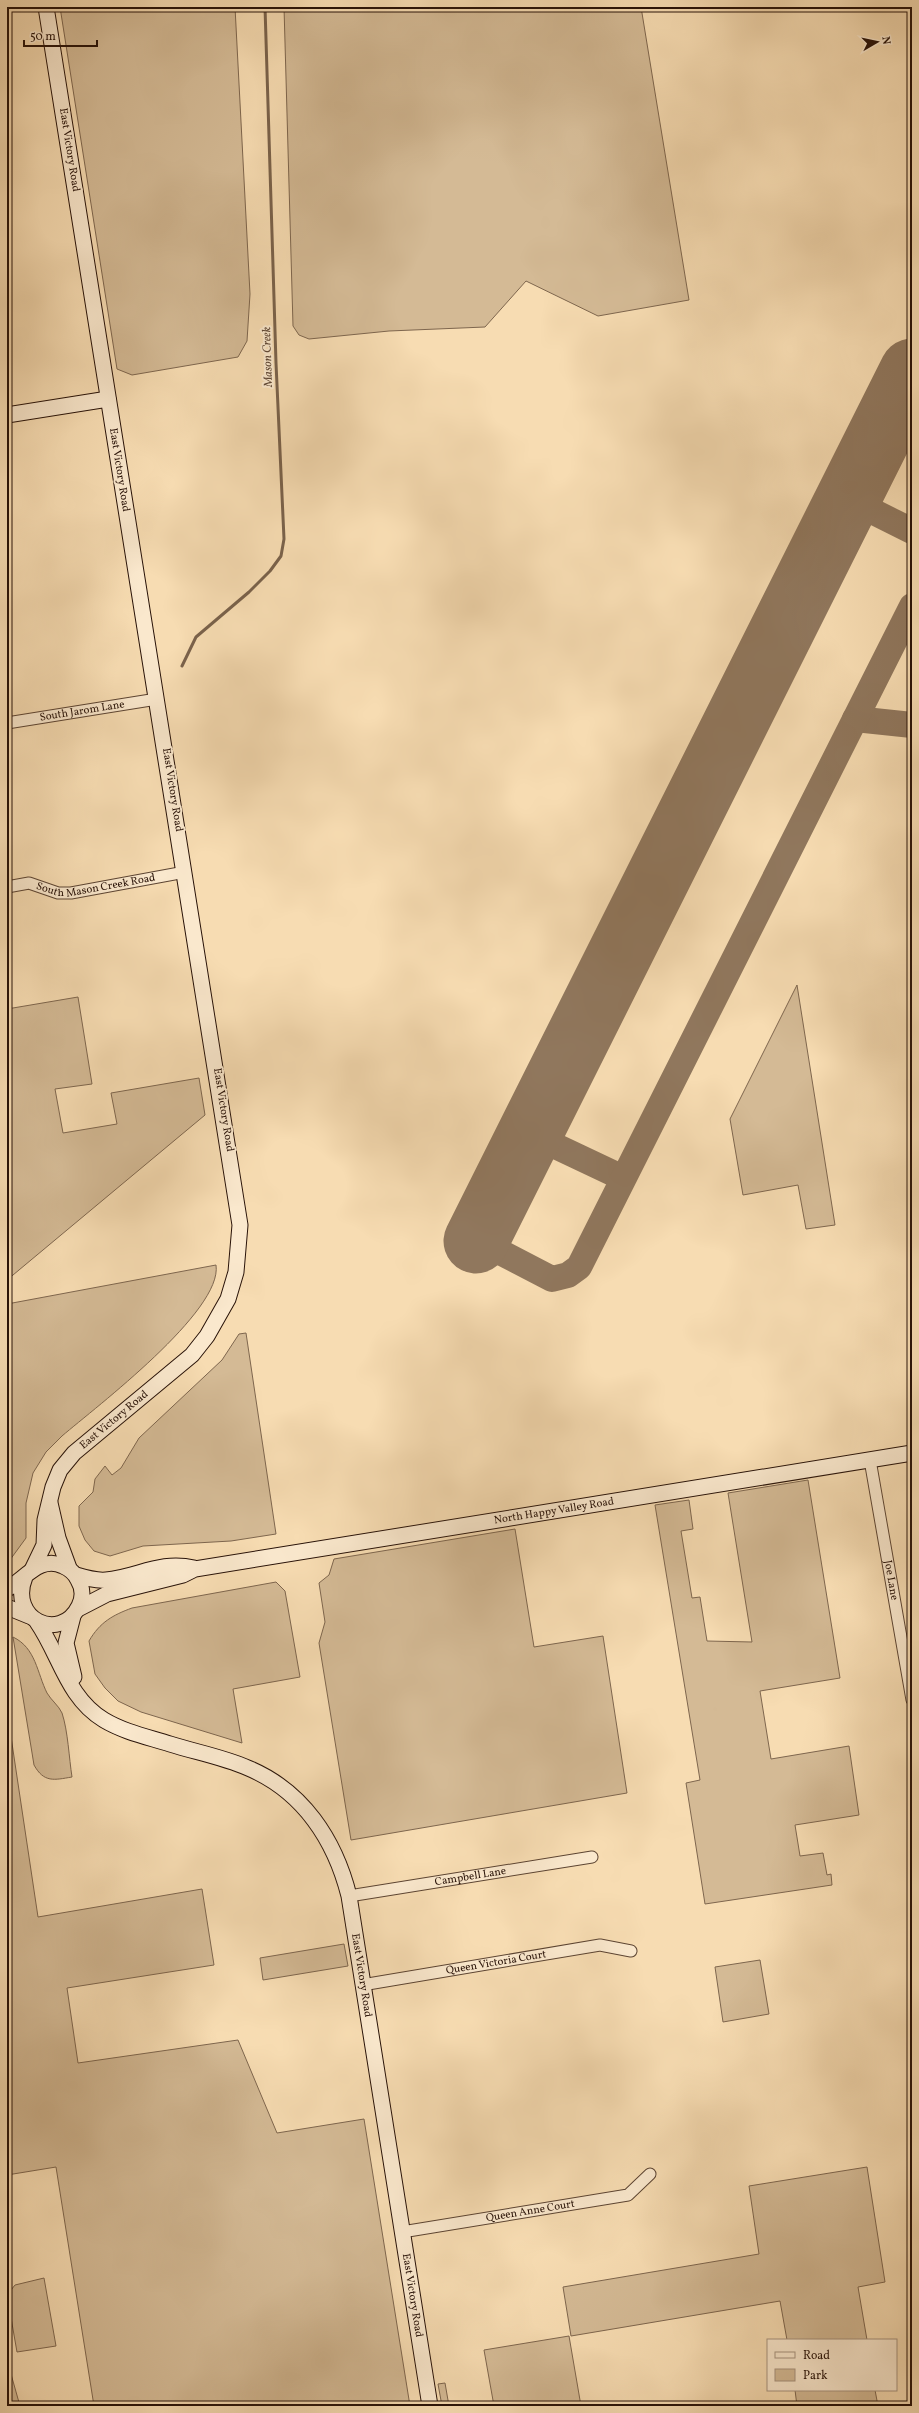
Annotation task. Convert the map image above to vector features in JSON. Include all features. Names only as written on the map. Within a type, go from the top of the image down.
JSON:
[{"type":"street","name":"East Victory Road","points":[[28,1574],[44,1545],[44,1520],[60,1470],[74,1453],[196,1350],[215,1324],[225,1305],[236,1272],[240,1225],[158,699],[108,399],[46,7]]},
{"type":"street","points":[[7,415],[108,399]]},
{"type":"street","name":"South Jarom Lane","points":[[7,723],[158,699]]},
{"type":"street","name":"South Mason Creek Road","points":[[7,887],[29,882],[58,893],[71,893],[185,872]]},
{"type":"street","name":"North Happy Valley Road","points":[[75,1613],[112,1592],[183,1575],[195,1569],[912,1453]]},
{"type":"street","name":"Joe Lane","points":[[870,1460],[912,1700]]},
{"type":"street","name":"East Victory Road","points":[[50,1502],[58,1538],[72,1572]]},
{"type":"street","points":[[7,1589],[28,1574],[50,1563],[72,1572],[82,1594],[75,1613],[58,1624],[33,1619],[7,1607]]},
{"type":"street","name":"North Happy Valley Road","points":[[72,1572],[93,1580],[107,1580],[182,1565],[195,1569]]},
{"type":"street","points":[[28,1574],[20,1596],[23,1607],[33,1619]]},
{"type":"street","name":"East Victory Road","points":[[75,1613],[66,1642],[80,1697]]},
{"type":"street","name":"East Victory Road","points":[[33,1619],[53,1646],[71,1689],[90,1709],[104,1720],[127,1731],[247,1768],[288,1792],[310,1813],[322,1829],[343,1872],[348,1896],[430,2406]]},
{"type":"street","name":"Campbell Lane","points":[[348,1896],[592,1857]]},
{"type":"street","name":"Queen Victoria Court","points":[[362,1985],[600,1945],[631,1951]]},
{"type":"street","name":"Queen Anne Court","points":[[402,2232],[628,2195],[650,2174]]},
{"type":"green space","points":[[60,7],[235,7],[250,294],[247,341],[238,357],[132,375],[117,369]]},
{"type":"green space","points":[[284,7],[641,7],[689,300],[598,316],[526,281],[485,327],[389,331],[309,339],[299,335],[293,326]]},
{"type":"green space","points":[[797,985],[835,1225],[806,1229],[798,1185],[743,1195],[730,1119]]},
{"type":"green space","points":[[78,997],[92,1084],[55,1089],[63,1133],[117,1124],[111,1093],[199,1078],[205,1115],[7,1280],[7,1009]]},
{"type":"green space","points":[[216,1265],[213,1284],[200,1307],[179,1332],[128,1381],[62,1436],[46,1452],[33,1473],[26,1503],[26,1538],[7,1564],[7,1304]]},
{"type":"green space","points":[[246,1333],[276,1534],[231,1541],[143,1546],[110,1556],[94,1551],[85,1540],[79,1526],[79,1506],[93,1492],[95,1479],[105,1466],[112,1475],[121,1468],[139,1438],[222,1360],[239,1334]]},
{"type":"green space","points":[[808,1480],[840,1678],[760,1691],[771,1759],[849,1746],[859,1815],[795,1825],[800,1856],[823,1853],[827,1875],[831,1874],[832,1885],[705,1904],[686,1783],[700,1780],[655,1505],[689,1500],[693,1529],[681,1531],[692,1598],[700,1597],[707,1641],[752,1642],[728,1493]]},
{"type":"green space","points":[[515,1529],[534,1647],[603,1636],[627,1793],[351,1840],[319,1643],[325,1622],[319,1583],[329,1575],[334,1559]]},
{"type":"green space","points":[[276,1582],[285,1591],[300,1677],[233,1689],[242,1743],[141,1712],[118,1701],[105,1688],[95,1674],[89,1641],[102,1624],[119,1613],[132,1608]]},
{"type":"green space","points":[[13,1637],[21,1642],[31,1654],[47,1693],[62,1713],[67,1736],[72,1777],[50,1779],[42,1775],[34,1765]]},
{"type":"green space","points":[[7,1710],[38,1917],[202,1889],[214,1965],[67,1988],[78,2063],[238,2040],[277,2133],[364,2119],[410,2406],[94,2406],[56,2167],[7,2175]]},
{"type":"green space","points":[[344,1944],[348,1966],[263,1980],[260,1958]]},
{"type":"green space","points":[[760,1960],[769,2014],[723,2022],[715,1967]]},
{"type":"green space","points":[[867,2167],[885,2282],[858,2287],[867,2339],[787,2339],[780,2301],[571,2336],[563,2287],[759,2254],[749,2186]]},
{"type":"green space","points":[[44,2278],[56,2346],[17,2352],[7,2295],[15,2285]]},
{"type":"green space","points":[[569,2336],[581,2406],[494,2406],[484,2350]]},
{"type":"green space","points":[[7,2367],[9,2367],[20,2406],[7,2406]]},
{"type":"green space","points":[[445,2383],[449,2406],[442,2406],[438,2384]]},
{"type":"green space","points":[[795,2391],[875,2391],[878,2406],[797,2406]]},
{"type":"green space","points":[[626,2403],[730,2404],[730,2406],[627,2406]]},
{"type":"waterway","name":"Mason Creek","points":[[182,666],[196,637],[249,592],[270,571],[281,556],[284,539],[276,363],[265,7]]},
{"type":"taxiway","points":[[848,499],[912,531]]},
{"type":"taxiway","points":[[482,1229],[498,1251],[552,1279],[568,1275],[579,1267],[912,606]]},
{"type":"taxiway","points":[[855,719],[912,725]]},
{"type":"taxiway","points":[[530,1134],[623,1178]]},
{"type":"runway","points":[[476,1241],[912,371]]}]
